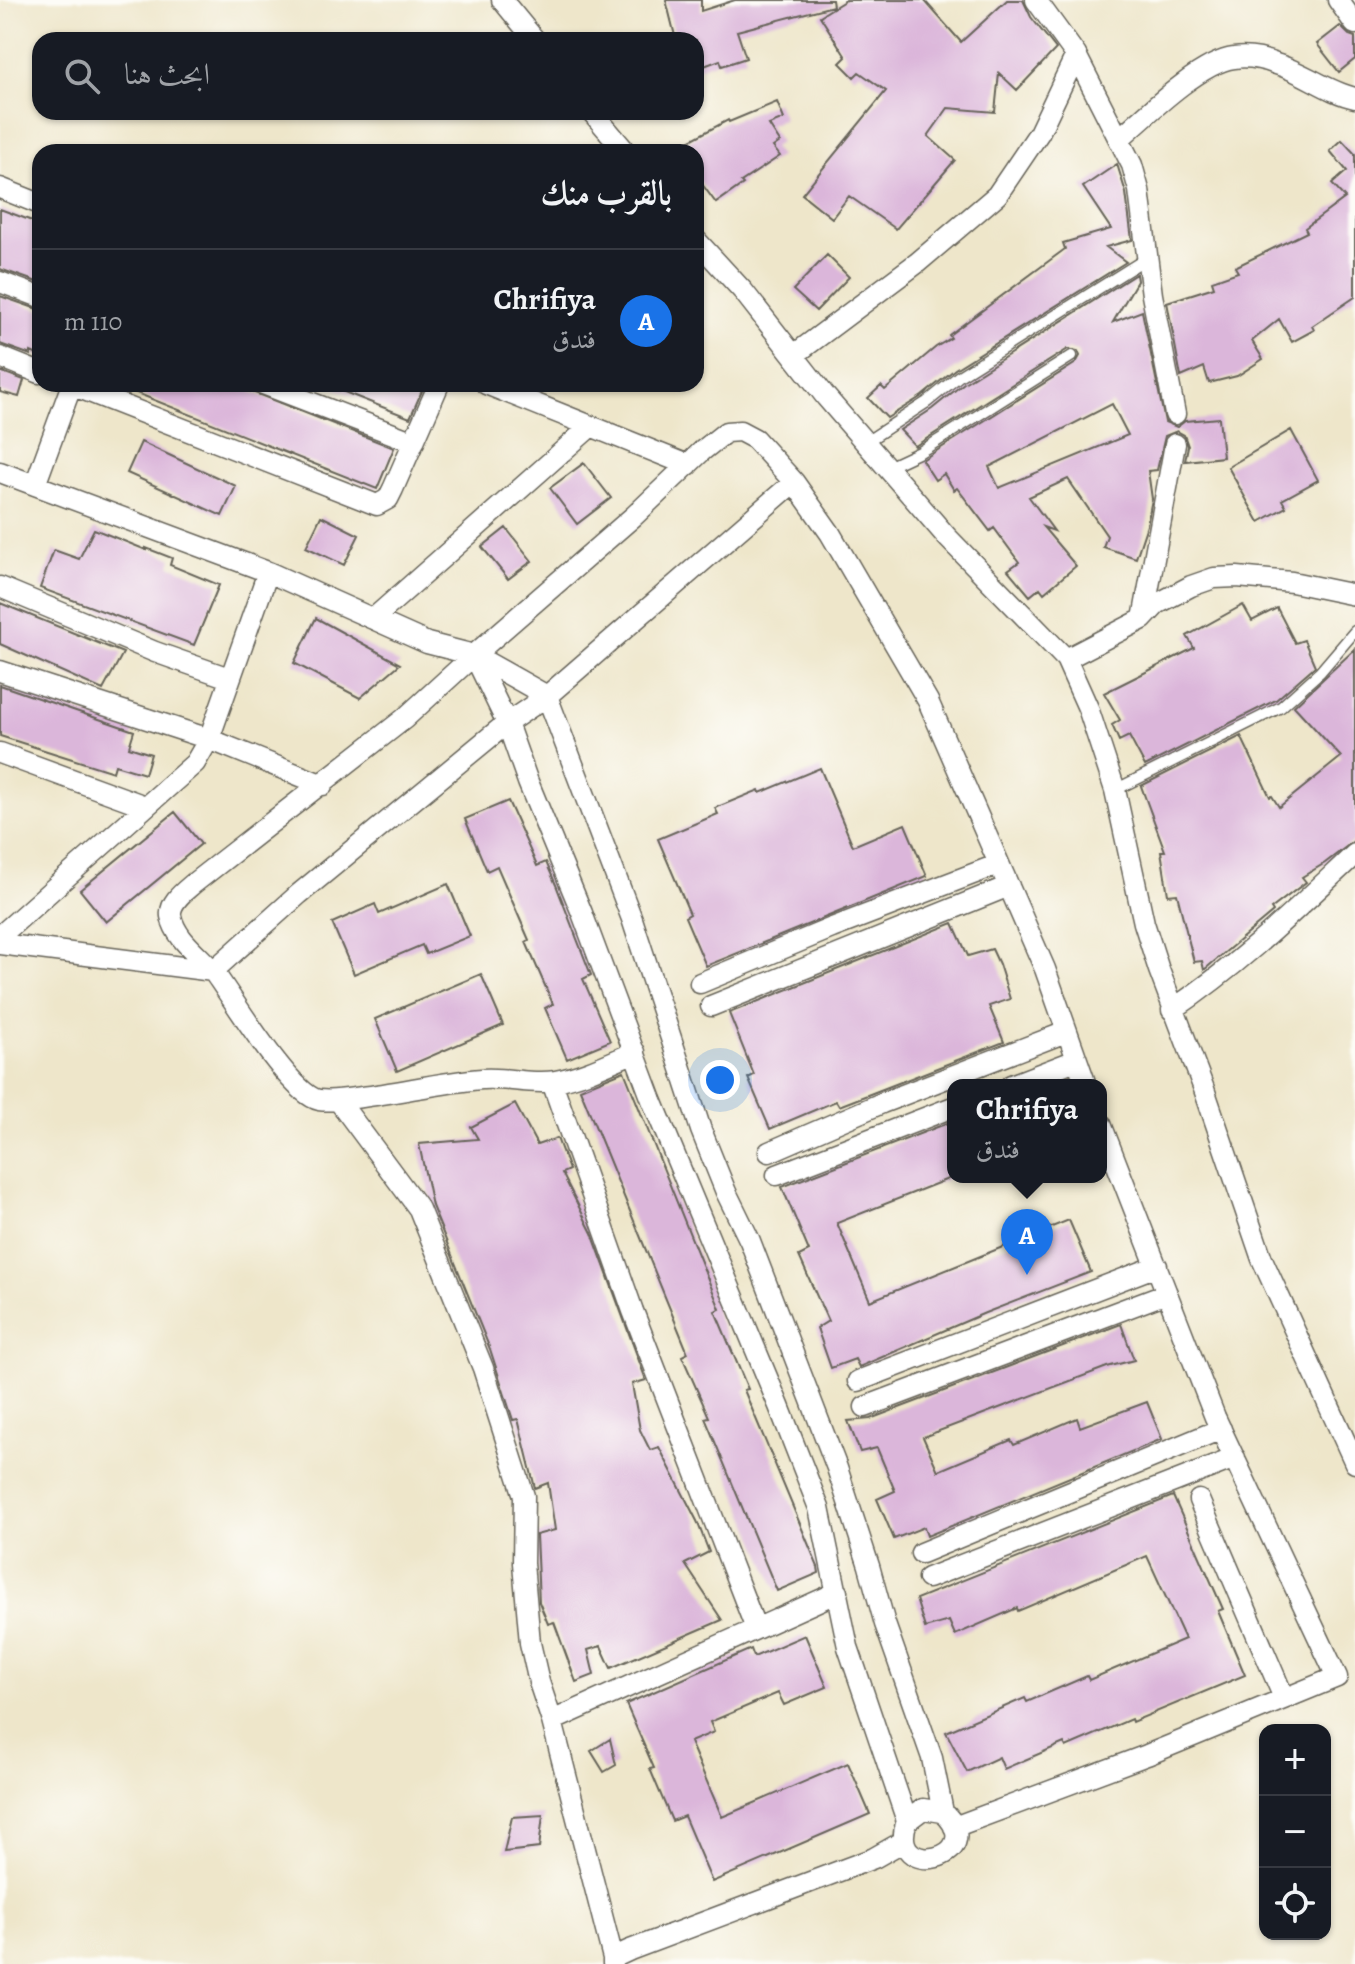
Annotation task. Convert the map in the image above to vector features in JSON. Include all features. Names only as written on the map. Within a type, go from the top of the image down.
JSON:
[{"type":"street","points":[[502,0],[528,32]]},
{"type":"street","points":[[1036,0],[1076,55],[1132,165],[1139,190],[1147,258],[1175,414]]},
{"type":"street","points":[[1338,0],[1355,24]]},
{"type":"street","points":[[794,355],[917,263],[997,195],[1039,133],[1076,55]]},
{"type":"street","points":[[1119,139],[1162,101],[1208,68],[1231,58],[1253,58],[1278,64],[1341,95],[1355,98]]},
{"type":"street","points":[[599,120],[619,144]]},
{"type":"street","points":[[0,188],[32,201]]},
{"type":"street","points":[[704,249],[743,291],[826,397],[947,537],[1066,659],[1088,708],[1115,790],[1144,923],[1172,1010],[1204,1089],[1262,1259],[1355,1463]]},
{"type":"street","points":[[0,282],[32,294]]},
{"type":"street","points":[[0,357],[32,370]]},
{"type":"street","points":[[35,485],[68,392]]},
{"type":"street","points":[[91,392],[377,505],[388,499],[436,392]]},
{"type":"street","points":[[284,392],[414,442]]},
{"type":"street","points":[[505,392],[688,465]]},
{"type":"street","points":[[373,619],[590,427]]},
{"type":"street","points":[[635,1052],[592,1071],[552,1082],[485,1079],[338,1100],[317,1100],[302,1090],[259,1039],[213,971],[184,941],[171,916],[172,906],[194,883],[404,719],[726,432],[740,431],[755,439],[794,482],[830,533],[928,701],[1045,969],[1084,1079]]},
{"type":"street","points":[[1143,619],[1175,444]]},
{"type":"street","points":[[0,472],[268,572],[427,643],[474,655],[547,696],[632,919],[701,1130],[750,1241],[837,1468],[885,1624],[925,1732],[955,1837],[952,1847],[936,1859],[926,1860],[916,1856],[906,1831],[848,1647],[819,1508],[652,1100],[507,723],[474,655]]},
{"type":"street","points":[[0,944],[213,971],[299,894],[507,723],[547,696],[794,482]]},
{"type":"street","points":[[0,936],[195,763],[209,739],[268,572]]},
{"type":"street","points":[[1066,659],[1143,619],[1157,604],[1214,578],[1292,582],[1355,595]]},
{"type":"street","points":[[0,587],[155,652],[229,678]]},
{"type":"street","points":[[0,671],[209,739],[323,785]]},
{"type":"street","points":[[0,753],[145,806]]},
{"type":"street","points":[[1172,1010],[1218,979],[1279,928],[1355,854]]},
{"type":"street","points":[[700,983],[999,864]]},
{"type":"street","points":[[711,1006],[1009,886]]},
{"type":"street","points":[[832,928],[842,952]]},
{"type":"street","points":[[769,1152],[882,1103],[1066,1032]]},
{"type":"street","points":[[1027,1079],[1076,1060]]},
{"type":"street","points":[[552,1082],[633,1311],[756,1629]]},
{"type":"street","points":[[338,1100],[419,1209],[483,1368],[524,1496],[523,1563],[530,1643],[613,1961],[874,1858],[906,1831],[923,1809],[948,1820],[1122,1765],[1337,1677],[1221,1429],[1107,1139]]},
{"type":"street","points":[[882,1103],[893,1131]]},
{"type":"street","points":[[777,1175],[947,1109]]},
{"type":"street","points":[[858,1381],[1157,1266]]},
{"type":"street","points":[[865,1407],[1167,1293]]},
{"type":"street","points":[[982,1332],[994,1360]]},
{"type":"street","points":[[921,1553],[1221,1429]]},
{"type":"street","points":[[928,1578],[1235,1458]]},
{"type":"street","points":[[1199,1500],[1284,1698]]},
{"type":"street","points":[[1039,1504],[1051,1531]]},
{"type":"street","points":[[552,1721],[838,1592]]},
{"type":"lane","points":[[866,442],[927,402],[959,376],[1147,258]]},
{"type":"lane","points":[[888,467],[920,452],[1072,356]]},
{"type":"lane","points":[[1115,790],[1281,707],[1320,672],[1355,631]]},
{"type":"building","points":[[666,0],[701,0],[701,11],[735,0],[832,0],[833,6],[737,31],[746,58],[722,66],[720,60],[704,66],[704,32],[674,32]]},
{"type":"building","points":[[846,0],[924,0],[961,42],[1007,0],[1023,0],[1031,17],[1056,49],[1017,90],[999,73],[995,112],[948,108],[928,136],[955,160],[896,229],[849,196],[832,218],[802,194],[886,91],[859,72],[854,77],[840,63],[846,57],[820,16]]},
{"type":"building","points":[[1340,26],[1355,37],[1355,59],[1339,72],[1317,44]]},
{"type":"building","points":[[777,102],[784,119],[769,125],[780,142],[773,147],[780,156],[716,203],[704,187],[704,144],[683,144]]},
{"type":"building","points":[[1342,140],[1355,154],[1355,297],[1312,326],[1314,330],[1292,342],[1279,319],[1252,341],[1263,359],[1237,376],[1209,383],[1204,367],[1181,377],[1167,302],[1214,287],[1212,281],[1238,272],[1235,267],[1307,232],[1305,228],[1345,198],[1332,184],[1347,171],[1330,151]]},
{"type":"building","points":[[1117,164],[1126,193],[1132,240],[1106,247],[1126,262],[955,369],[922,396],[887,418],[868,398],[881,386],[885,390],[951,338],[949,335],[1065,249],[1063,243],[1111,229],[1083,187]]},
{"type":"building","points":[[0,209],[32,221],[32,280],[0,269]]},
{"type":"building","points":[[827,255],[849,277],[816,311],[793,290]]},
{"type":"building","points":[[1136,274],[1137,281],[1113,322],[1142,311],[1165,422],[1177,427],[1185,421],[1219,418],[1223,457],[1185,461],[1188,446],[1184,435],[1177,431],[1165,436],[1157,470],[1148,471],[1152,499],[1136,558],[1103,547],[1107,536],[1068,479],[1029,497],[1054,531],[1043,527],[1076,566],[1044,593],[1040,588],[1030,596],[1008,570],[1019,562],[994,528],[990,531],[944,474],[935,480],[922,460],[1076,363],[1080,356],[1078,351],[1068,349],[915,446],[900,430],[964,383]],"holes":[[[1112,404],[1128,435],[999,488],[989,467]]]},
{"type":"building","points":[[0,296],[32,307],[31,355],[0,344]]},
{"type":"building","points":[[0,371],[24,380],[19,397],[0,392]]},
{"type":"building","points":[[134,392],[252,392],[394,448],[377,489]]},
{"type":"building","points":[[344,392],[421,392],[410,418]]},
{"type":"building","points":[[1291,430],[1318,480],[1282,500],[1286,507],[1259,522],[1228,467]]},
{"type":"building","points":[[141,442],[236,486],[222,516],[127,473]]},
{"type":"building","points":[[584,463],[611,498],[577,524],[550,488]]},
{"type":"building","points":[[321,516],[359,535],[344,565],[306,547]]},
{"type":"building","points":[[506,528],[532,561],[508,579],[482,547]]},
{"type":"building","points":[[94,529],[172,558],[170,565],[219,585],[194,645],[40,588],[54,550],[79,559]]},
{"type":"building","points":[[0,603],[123,653],[103,690],[0,644]]},
{"type":"building","points":[[1243,605],[1252,621],[1277,608],[1295,643],[1304,640],[1315,666],[1276,700],[1145,766],[1129,736],[1119,741],[1112,725],[1120,720],[1104,693],[1194,648],[1187,636]]},
{"type":"building","points":[[316,618],[400,664],[360,698],[294,663]]},
{"type":"building","points":[[1355,649],[1355,840],[1302,877],[1306,882],[1271,909],[1273,912],[1204,970],[1202,961],[1194,962],[1177,894],[1168,895],[1161,851],[1165,851],[1141,786],[1241,736],[1270,797],[1279,807],[1341,757],[1294,706]]},
{"type":"building","points":[[0,685],[134,731],[129,747],[151,754],[145,774],[115,765],[113,772],[0,736]]},
{"type":"building","points":[[820,768],[853,846],[905,824],[927,876],[706,966],[685,917],[690,914],[658,839],[718,814],[715,808]]},
{"type":"building","points":[[508,801],[537,866],[546,862],[556,885],[591,975],[583,979],[610,1041],[567,1059],[545,1008],[553,1004],[526,942],[529,940],[497,866],[487,871],[465,819]]},
{"type":"building","points":[[175,812],[201,844],[106,922],[80,890]]},
{"type":"building","points":[[448,884],[470,936],[426,954],[422,945],[354,974],[332,923],[375,904],[379,914]]},
{"type":"building","points":[[953,923],[968,956],[992,949],[999,964],[1010,999],[989,1006],[1004,1042],[839,1106],[836,1101],[770,1129],[748,1078],[754,1075],[729,1013]]},
{"type":"building","points":[[481,974],[503,1025],[397,1071],[375,1019]]},
{"type":"building","points":[[624,1071],[720,1309],[715,1311],[748,1389],[744,1390],[818,1567],[819,1573],[777,1591],[705,1418],[709,1417],[682,1356],[688,1353],[580,1089]]},
{"type":"building","points":[[515,1104],[537,1145],[557,1138],[569,1170],[562,1173],[592,1233],[646,1380],[632,1384],[640,1430],[650,1450],[659,1447],[697,1521],[709,1552],[685,1564],[722,1620],[611,1668],[601,1646],[588,1650],[594,1675],[576,1682],[554,1622],[548,1624],[539,1602],[536,1535],[555,1530],[548,1483],[535,1488],[518,1419],[513,1420],[490,1349],[432,1206],[419,1144],[478,1139],[471,1127]]},
{"type":"building","points":[[947,1123],[947,1179],[837,1223],[870,1301],[1069,1220],[1091,1272],[859,1367],[855,1359],[831,1368],[817,1328],[828,1321],[799,1256],[809,1251],[782,1187]]},
{"type":"building","points":[[1121,1324],[1134,1360],[1107,1367],[923,1437],[938,1471],[1011,1440],[1014,1445],[1077,1418],[1080,1427],[1147,1402],[1162,1439],[927,1536],[924,1527],[894,1539],[877,1499],[895,1491],[877,1448],[860,1452],[848,1421],[870,1419]]},
{"type":"building","points":[[1173,1496],[1223,1609],[1218,1611],[1245,1675],[1132,1722],[1131,1719],[1066,1747],[1064,1743],[1004,1769],[999,1757],[967,1772],[946,1732],[1025,1698],[1027,1702],[1087,1676],[1089,1680],[1185,1639],[1147,1556],[955,1635],[949,1621],[925,1628],[916,1599]]},
{"type":"building","points":[[805,1635],[827,1687],[784,1705],[778,1693],[710,1722],[714,1732],[690,1742],[722,1817],[848,1763],[870,1814],[712,1882],[684,1816],[672,1821],[650,1769],[654,1768],[626,1704],[751,1649],[754,1657]]},
{"type":"building","points":[[610,1739],[616,1765],[604,1772],[591,1751]]},
{"type":"building","points":[[543,1815],[539,1848],[504,1852],[512,1817]]},
{"type":"place","name":"Chrifiya","points":[[1027,1275]]}]
